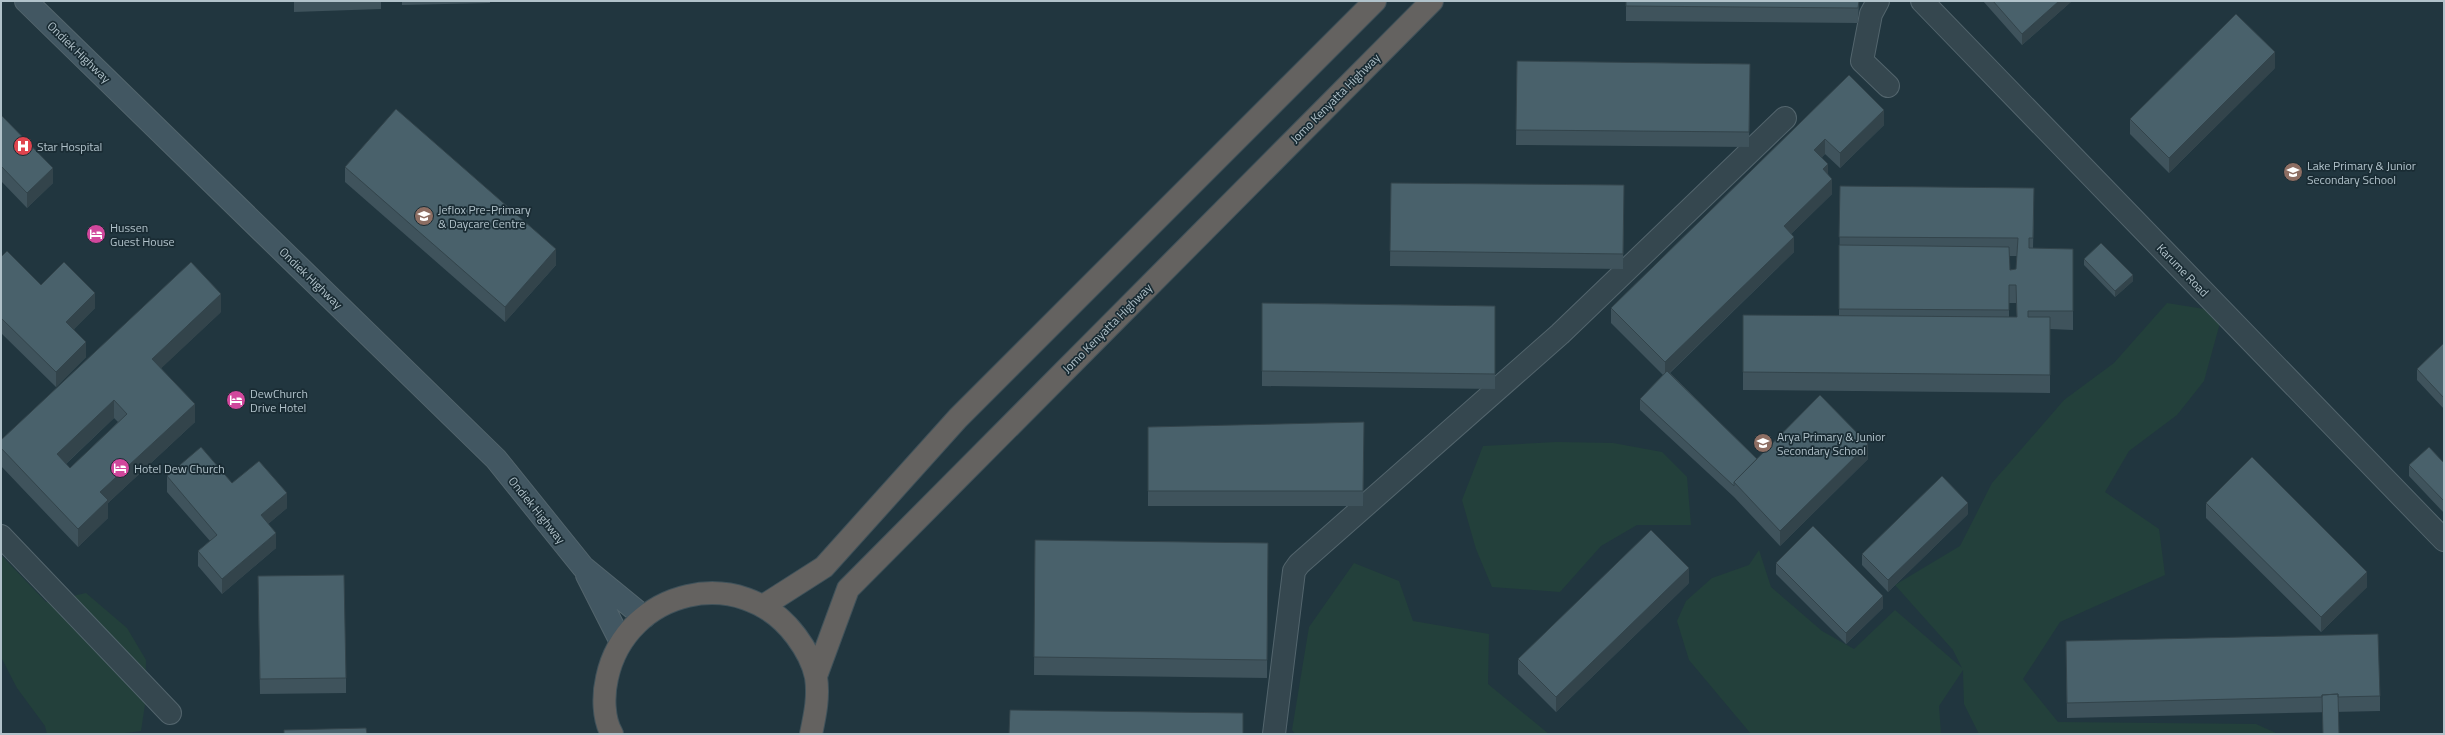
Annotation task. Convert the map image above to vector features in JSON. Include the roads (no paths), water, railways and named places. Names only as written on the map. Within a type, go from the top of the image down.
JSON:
[{"type":"highway","points":[[763,606],[824,567],[958,418],[1375,1]]},
{"type":"highway","name":"Jomo Kenyatta Highway","points":[[816,676],[848,589],[1432,1]]},
{"type":"highway","name":"Jomo Kenyatta Highway","points":[[606,731],[604,690],[611,660],[621,642],[644,616],[674,598],[704,592],[734,595],[763,606],[787,624],[805,648],[816,676],[817,707],[811,734]]},
{"type":"main road","name":"Ondiek Highway","points":[[26,1],[496,459],[583,567],[621,642]]},
{"type":"main road","name":"Ondiek Highway","points":[[583,567],[644,616]]},
{"type":"street","points":[[1878,1],[1871,14],[1862,61],[1888,86]]},
{"type":"street","name":"Karume Road","points":[[1922,1],[2444,540]]},
{"type":"street","points":[[1274,734],[1294,571],[1299,564],[1560,334],[1785,118]]},
{"type":"street","points":[[1,536],[170,713]]},
{"type":"place","name":"Star Hospital","points":[[23,146]]},
{"type":"place","name":"Lake Primary & Junior Secondary School","points":[[2293,172]]},
{"type":"place","name":"Jeflox Pre-Primary & Daycare Centre","points":[[424,216]]},
{"type":"place","name":"Hussen Guest House","points":[[96,234]]},
{"type":"place","name":"DewChurch Drive Hotel","points":[[236,400]]},
{"type":"place","name":"Arya Primary & Junior Secondary School","points":[[1763,443]]},
{"type":"place","name":"Hotel Dew Church","points":[[120,468]]}]
